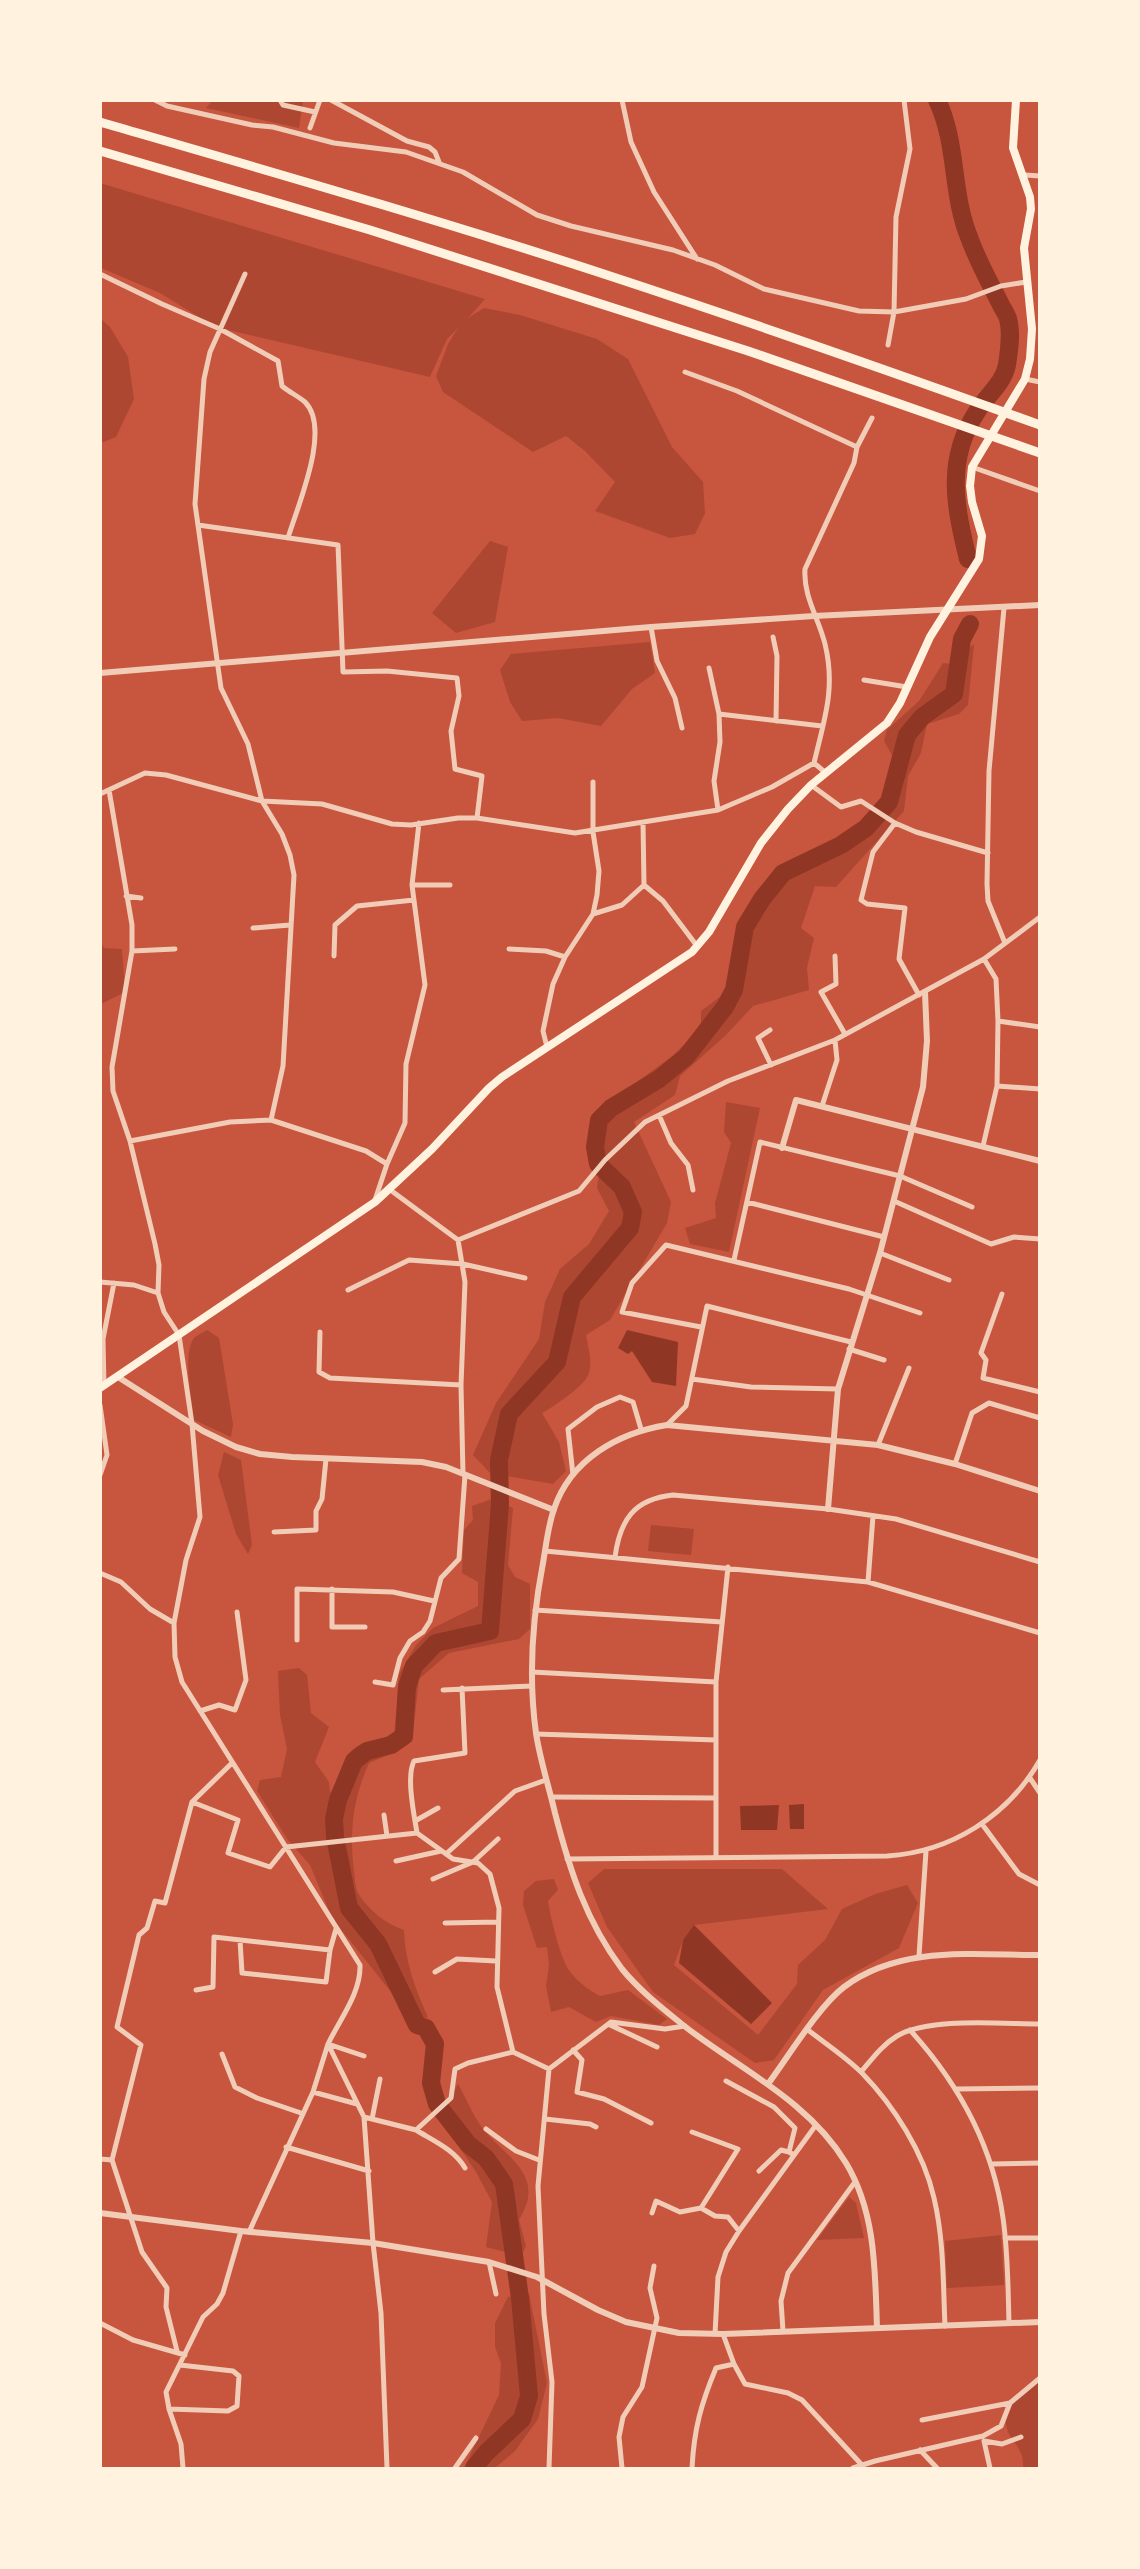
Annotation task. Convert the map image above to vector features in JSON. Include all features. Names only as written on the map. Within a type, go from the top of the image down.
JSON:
[{"type":"highway","points":[[100,122],[378,203],[600,273],[1040,425]]},
{"type":"highway","points":[[100,151],[381,233],[748,351],[1040,453]]},
{"type":"main road","points":[[102,1387],[375,1202],[432,1149],[489,1088],[547,1047],[679,962],[709,932],[761,843],[811,785],[887,723],[946,611],[980,559],[982,536],[970,486],[972,467],[1024,379],[1030,359],[1032,329],[1024,248],[1031,209],[1025,175],[1018,165],[1013,148],[1016,100]]},
{"type":"street","points":[[155,100],[167,106],[252,125],[273,127],[334,143],[406,152],[463,172],[537,214],[571,226],[673,250],[764,289],[859,311],[894,312],[966,299],[1001,286],[1026,282]]},
{"type":"street","points":[[280,100],[283,105],[315,112]]},
{"type":"street","points":[[310,128],[320,100]]},
{"type":"street","points":[[331,100],[407,141],[429,147],[435,152],[439,162]]},
{"type":"street","points":[[622,100],[631,142],[650,183],[697,259]]},
{"type":"street","points":[[888,345],[894,312],[896,217],[910,149],[904,100]]},
{"type":"street","points":[[1025,175],[1040,176]]},
{"type":"street","points":[[100,274],[220,329],[278,361],[282,386],[305,402],[311,414],[316,446],[288,538]]},
{"type":"street","points":[[245,274],[210,352],[204,379],[195,488],[221,688],[248,744],[262,801],[282,834],[294,875],[283,1066],[271,1120]]},
{"type":"street","points":[[685,372],[737,391],[857,447]]},
{"type":"street","points":[[1024,379],[1040,382]]},
{"type":"street","points":[[100,794],[145,773],[166,775],[262,801],[322,804],[392,824],[411,825],[458,818],[477,818],[556,832],[593,832],[718,810],[772,787],[814,763],[830,702],[830,677],[825,642],[804,582],[805,569],[854,463],[857,447],[872,418]]},
{"type":"street","points":[[972,467],[1040,491]]},
{"type":"street","points":[[198,525],[338,545],[343,672],[387,671],[457,678],[459,696],[451,730],[454,764],[455,769],[482,776],[477,818]]},
{"type":"street","points":[[100,673],[651,627],[1040,605]]},
{"type":"street","points":[[1004,608],[988,771],[988,901],[1005,943]]},
{"type":"street","points":[[651,627],[657,661],[675,698],[682,728]]},
{"type":"street","points":[[773,637],[777,656],[776,721]]},
{"type":"street","points":[[709,668],[719,714],[720,742],[714,781],[718,810]]},
{"type":"street","points":[[864,680],[907,687]]},
{"type":"street","points":[[719,714],[822,726]]},
{"type":"street","points":[[814,763],[826,773]]},
{"type":"street","points":[[547,1047],[543,1031],[546,1007],[553,984],[565,957],[593,914],[600,871],[593,832],[593,782]]},
{"type":"street","points":[[811,785],[841,807],[861,801],[896,823],[916,832],[988,853]]},
{"type":"street","points":[[109,790],[132,925],[132,951],[112,1066],[113,1091],[130,1140],[159,1265],[158,1293],[164,1312],[178,1335],[192,1424],[200,1517],[186,1560],[174,1623],[175,1657],[182,1682],[360,1965],[360,1978],[328,2044],[313,2092],[249,2232]]},
{"type":"street","points":[[593,914],[622,905],[644,885],[643,822]]},
{"type":"street","points":[[375,1202],[387,1164],[405,1123],[406,1064],[425,985],[412,885],[419,823]]},
{"type":"street","points":[[828,1509],[838,1389],[894,1201],[922,1087],[927,1041],[922,994],[899,959],[905,908],[867,904],[861,900],[873,852],[896,823]]},
{"type":"street","points":[[412,885],[450,885]]},
{"type":"street","points":[[644,885],[663,901],[697,946]]},
{"type":"street","points":[[126,896],[141,898]]},
{"type":"street","points":[[334,956],[335,925],[357,906],[414,900]]},
{"type":"street","points":[[458,1240],[579,1191],[591,1175],[634,1131],[659,1115],[728,1081],[835,1040],[984,958],[1040,917]]},
{"type":"street","points":[[253,928],[290,925]]},
{"type":"street","points":[[509,949],[546,951],[565,957]]},
{"type":"street","points":[[132,951],[175,950]]},
{"type":"street","points":[[835,956],[836,984],[821,992],[845,1034]]},
{"type":"street","points":[[983,1146],[997,1086],[998,1021],[996,979],[984,958]]},
{"type":"street","points":[[998,1021],[1040,1028]]},
{"type":"street","points":[[770,1030],[758,1038],[771,1065]]},
{"type":"street","points":[[822,1106],[837,1060],[835,1040]]},
{"type":"street","points":[[997,1086],[1040,1089]]},
{"type":"street","points":[[782,1148],[796,1100],[912,1127],[1040,1161]]},
{"type":"street","points":[[659,1115],[671,1143],[688,1165],[693,1190]]},
{"type":"street","points":[[130,1140],[230,1122],[271,1120],[366,1151],[387,1164]]},
{"type":"street","points":[[734,1260],[760,1142],[900,1176],[972,1207]]},
{"type":"street","points":[[375,1682],[393,1685],[400,1658],[410,1641],[423,1632],[430,1621],[441,1578],[459,1559],[466,1475],[461,1385],[463,1264],[458,1240],[389,1189]]},
{"type":"street","points":[[894,1201],[991,1244],[1014,1237],[1040,1239]]},
{"type":"street","points":[[747,1202],[884,1236]]},
{"type":"street","points":[[701,1327],[622,1312],[632,1283],[666,1245],[868,1294],[920,1313]]},
{"type":"street","points":[[880,1253],[949,1280]]},
{"type":"street","points":[[348,1290],[409,1260],[463,1264],[525,1278]]},
{"type":"street","points":[[100,1282],[134,1285],[158,1293]]},
{"type":"street","points":[[102,1387],[103,1339],[114,1283]]},
{"type":"street","points":[[1002,1294],[981,1353],[986,1360],[983,1378],[1040,1392]]},
{"type":"street","points":[[667,1425],[686,1406],[707,1306],[850,1346],[884,1359]]},
{"type":"street","points":[[320,1332],[319,1372],[330,1378],[461,1385]]},
{"type":"street","points":[[878,1445],[909,1368]]},
{"type":"street","points":[[118,1377],[192,1424],[236,1447],[260,1454],[326,1460],[422,1462],[466,1475],[554,1510]]},
{"type":"street","points":[[692,1379],[751,1388],[838,1389]]},
{"type":"street","points":[[573,1475],[568,1429],[597,1407],[620,1397],[633,1402],[641,1429]]},
{"type":"street","points":[[955,1464],[972,1413],[989,1403],[1040,1418]]},
{"type":"street","points":[[100,1405],[107,1455],[100,1475]]},
{"type":"street","points":[[877,2328],[874,2250],[863,2199],[841,2156],[816,2125],[768,2084],[685,2026],[639,1988],[611,1953],[589,1917],[576,1887],[546,1780],[536,1734],[532,1686],[532,1626],[545,1551],[554,1510],[573,1475],[605,1446],[641,1429],[667,1425],[878,1445],[955,1464],[1040,1491]]},
{"type":"street","points":[[274,1532],[316,1530],[316,1511],[321,1499],[326,1460]]},
{"type":"street","points":[[615,1557],[622,1526],[629,1515],[640,1505],[673,1494],[828,1509],[897,1519],[1040,1562]]},
{"type":"street","points":[[868,1582],[873,1516]]},
{"type":"street","points":[[545,1551],[868,1582],[1040,1633]]},
{"type":"street","points":[[716,1857],[716,1682],[728,1568]]},
{"type":"street","points":[[100,1573],[121,1582],[150,1610],[174,1623]]},
{"type":"street","points":[[297,1640],[297,1589],[332,1588],[393,1592],[434,1600]]},
{"type":"street","points":[[332,1588],[332,1627],[365,1627]]},
{"type":"street","points":[[535,1610],[722,1622]]},
{"type":"street","points":[[200,1711],[219,1705],[235,1710],[246,1680],[237,1612]]},
{"type":"street","points":[[532,1672],[716,1682]]},
{"type":"street","points":[[443,1690],[532,1686]]},
{"type":"street","points":[[417,1833],[410,1769],[414,1761],[465,1753],[462,1688]]},
{"type":"street","points":[[536,1734],[716,1740]]},
{"type":"street","points":[[567,1859],[887,1856],[926,1851],[982,1824],[1016,1795],[1030,1778],[1040,1760]]},
{"type":"street","points":[[177,2351],[166,2307],[167,2288],[142,2252],[112,2160],[141,2045],[117,2027],[139,1935],[147,1928],[155,1901],[165,1903],[192,1802],[232,1763]]},
{"type":"street","points":[[1030,1778],[1040,1793]]},
{"type":"street","points":[[396,1861],[444,1852],[515,1791],[546,1780]]},
{"type":"street","points":[[551,1797],[716,1798]]},
{"type":"street","points":[[192,1802],[238,1820],[228,1853],[270,1867],[286,1847],[417,1833],[453,1859],[478,1863],[490,1874],[496,1890],[499,1908],[497,1987],[513,2052]]},
{"type":"street","points":[[415,1821],[438,1808]]},
{"type":"street","points":[[384,1815],[387,1836]]},
{"type":"street","points":[[982,1824],[1020,1874],[1040,1885]]},
{"type":"street","points":[[433,1880],[473,1862],[498,1839]]},
{"type":"street","points":[[919,1956],[926,1851]]},
{"type":"street","points":[[445,1923],[498,1922]]},
{"type":"street","points":[[240,1940],[242,1973],[326,1982],[330,1950],[336,1929]]},
{"type":"street","points":[[196,1990],[213,1987],[214,1937],[330,1950]]},
{"type":"street","points":[[768,2084],[825,2006],[844,1987],[871,1971],[919,1956],[1040,1955]]},
{"type":"street","points":[[435,1971],[457,1959],[496,1961]]},
{"type":"street","points":[[549,2469],[552,2382],[544,2314],[540,2249],[539,2160],[549,2069],[611,2022],[665,2028],[685,2026]]},
{"type":"street","points":[[608,2024],[657,2047]]},
{"type":"street","points":[[861,2072],[884,2046],[910,2031],[931,2026],[1040,2024]]},
{"type":"street","points":[[808,2030],[861,2072],[902,2125],[933,2195],[942,2245],[945,2326]]},
{"type":"street","points":[[910,2031],[956,2089],[991,2164],[1005,2238],[1009,2323]]},
{"type":"street","points":[[328,2044],[364,2056]]},
{"type":"street","points":[[328,2044],[364,2117],[373,2243],[381,2313],[387,2469]]},
{"type":"street","points":[[573,2050],[582,2060],[578,2092],[604,2098],[651,2122]]},
{"type":"street","points":[[416,2130],[451,2098],[455,2069],[468,2063],[513,2052],[549,2069]]},
{"type":"street","points":[[222,2054],[235,2087],[257,2098],[302,2113]]},
{"type":"street","points":[[372,2119],[380,2079]]},
{"type":"street","points":[[726,2080],[774,2107],[795,2128],[791,2154]]},
{"type":"street","points":[[956,2089],[1040,2088]]},
{"type":"street","points":[[313,2092],[357,2104]]},
{"type":"street","points":[[364,2117],[416,2130],[450,2151],[460,2159],[465,2168]]},
{"type":"street","points":[[545,2119],[590,2124],[596,2127]]},
{"type":"street","points":[[715,2334],[721,2265],[739,2231],[791,2154],[816,2125]]},
{"type":"street","points":[[486,2129],[516,2151],[539,2160]]},
{"type":"street","points":[[692,2132],[738,2149],[701,2208]]},
{"type":"street","points":[[286,2147],[369,2171]]},
{"type":"street","points":[[759,2171],[781,2150],[791,2154]]},
{"type":"street","points":[[100,2160],[112,2160]]},
{"type":"street","points":[[991,2164],[1040,2163]]},
{"type":"street","points":[[783,2331],[781,2301],[788,2273],[855,2182]]},
{"type":"street","points":[[652,2213],[656,2201],[680,2212],[701,2208],[715,2216],[728,2217],[739,2231]]},
{"type":"street","points":[[100,2213],[249,2232],[373,2243],[492,2263],[554,2284],[598,2310],[626,2322],[655,2330],[679,2333],[723,2334],[1040,2322]]},
{"type":"street","points":[[183,2469],[181,2444],[169,2409],[166,2392],[203,2316],[217,2304],[223,2293],[241,2231]]},
{"type":"street","points":[[1005,2238],[1040,2238]]},
{"type":"street","points":[[492,2263],[496,2294]]},
{"type":"street","points":[[622,2469],[619,2437],[623,2417],[642,2386],[657,2318],[650,2288],[654,2266]]},
{"type":"street","points":[[100,2323],[134,2340],[185,2355]]},
{"type":"street","points":[[723,2334],[734,2364],[745,2384],[788,2393],[802,2400],[861,2464]]},
{"type":"street","points":[[692,2469],[696,2421],[704,2396],[716,2368],[734,2364]]},
{"type":"street","points":[[169,2409],[228,2411],[237,2406],[239,2376],[233,2371],[180,2365]]},
{"type":"street","points":[[922,2420],[1010,2403],[1040,2379]]},
{"type":"street","points":[[852,2469],[861,2464],[920,2450],[983,2438],[1001,2426],[1010,2403]]},
{"type":"street","points":[[455,2469],[476,2438]]},
{"type":"street","points":[[983,2438],[1002,2444],[1021,2438]]},
{"type":"street","points":[[983,2438],[990,2469]]},
{"type":"street","points":[[920,2450],[937,2469]]},
{"type":"shaded area","points":[[212,101],[303,101],[299,128],[206,108]]},
{"type":"shaded area","points":[[100,183],[485,299],[468,318],[484,308],[520,315],[597,339],[628,359],[672,447],[703,482],[705,513],[695,534],[670,538],[595,511],[615,482],[585,451],[566,436],[533,452],[443,392],[436,376],[448,344],[458,328],[447,339],[430,377],[215,327],[160,293],[101,268]]},
{"type":"shaded area","points":[[101,319],[110,327],[128,357],[134,399],[116,437],[101,443]]},
{"type":"shaded area","points":[[490,541],[508,547],[495,622],[456,633],[432,613]]},
{"type":"shaded area","points":[[650,642],[655,673],[632,689],[601,726],[558,718],[522,721],[510,702],[500,670],[511,654]]},
{"type":"shaded area","points":[[974,644],[968,705],[959,714],[927,724],[921,753],[908,776],[904,811],[836,887],[815,886],[801,928],[814,938],[807,968],[809,990],[753,1006],[726,1035],[680,1076],[675,1095],[634,1122],[671,1202],[667,1223],[610,1320],[586,1335],[590,1362],[587,1377],[573,1392],[542,1413],[559,1442],[566,1471],[553,1484],[490,1473],[473,1455],[496,1403],[539,1339],[545,1302],[560,1269],[589,1244],[609,1211],[597,1188],[604,1132],[610,1116],[630,1087],[671,1057],[701,1029],[701,1011],[743,980],[747,950],[754,924],[775,888],[786,876],[880,808],[893,757],[884,741],[887,730],[919,701],[943,663],[959,665],[968,649]]},
{"type":"shaded area","points":[[100,941],[104,948],[122,949],[125,992],[101,1004]]},
{"type":"shaded area","points":[[726,1102],[760,1108],[729,1252],[690,1244],[685,1228],[716,1218],[715,1203],[731,1143],[724,1132]]},
{"type":"shaded area","points":[[207,1330],[219,1338],[233,1424],[231,1437],[194,1420],[188,1366],[190,1345],[194,1338]]},
{"type":"shaded area","points":[[627,1330],[678,1342],[676,1386],[652,1382],[632,1351],[628,1354],[618,1348]]},
{"type":"shaded area","points":[[224,1452],[241,1460],[252,1545],[248,1554],[236,1534],[218,1475]]},
{"type":"shaded area","points":[[492,1499],[513,1508],[508,1565],[515,1577],[530,1584],[530,1629],[519,1639],[449,1653],[419,1679],[412,1742],[394,1737],[399,1674],[416,1645],[433,1628],[478,1606],[478,1582],[462,1573],[464,1530],[473,1520],[472,1506]]},
{"type":"shaded area","points":[[651,1525],[694,1529],[691,1555],[648,1551]]},
{"type":"shaded area","points":[[299,1668],[307,1675],[311,1713],[329,1727],[315,1762],[329,1782],[330,1793],[346,1759],[358,1746],[380,1745],[397,1751],[369,1763],[356,1803],[352,1843],[358,1893],[378,1916],[404,1930],[406,1953],[412,1975],[428,2017],[415,2022],[332,1918],[310,1865],[288,1840],[257,1791],[260,1780],[281,1777],[287,1749],[280,1715],[278,1671]]},
{"type":"shaded area","points":[[804,1804],[804,1829],[790,1829],[789,1805]]},
{"type":"shaded area","points":[[779,1805],[777,1830],[741,1830],[740,1806]]},
{"type":"shaded area","points":[[604,1869],[782,1869],[828,1909],[694,1925],[683,1940],[674,1965],[758,2035],[797,1984],[798,1965],[825,1940],[842,1909],[875,1894],[907,1885],[918,1903],[899,1948],[823,1990],[774,2060],[755,2063],[653,1992],[607,1927],[588,1883]]},
{"type":"shaded area","points":[[554,1879],[558,1890],[548,1901],[560,1949],[571,1973],[584,1986],[600,1996],[628,1990],[667,2019],[659,2025],[611,2016],[596,2022],[569,2007],[551,2012],[546,1986],[549,1965],[547,1947],[537,1948],[523,1905],[524,1891],[536,1881]]},
{"type":"shaded area","points":[[694,1925],[772,2003],[751,2024],[679,1963],[683,1940]]},
{"type":"shaded area","points":[[458,2084],[481,2126],[519,2167],[526,2178],[527,2204],[519,2220],[526,2246],[521,2256],[486,2247],[492,2202],[476,2172],[440,2118]]},
{"type":"shaded area","points":[[849,2197],[856,2203],[864,2238],[817,2240]]},
{"type":"shaded area","points":[[1001,2235],[1004,2285],[947,2288],[945,2241]]},
{"type":"shaded area","points":[[529,2294],[547,2383],[538,2419],[515,2451],[495,2468],[464,2468],[499,2395],[501,2363],[495,2347],[495,2323],[508,2297]]},
{"type":"shaded area","points":[[1039,2382],[1039,2468],[1023,2468],[1022,2455],[1010,2436],[1006,2418],[1016,2399]]},
{"type":"waterway","points":[[937,100],[944,117],[952,151],[963,220],[979,262],[1007,317],[1010,330],[1005,372],[968,428],[957,465],[959,520],[968,559]]},
{"type":"waterway","points":[[474,2468],[486,2453],[522,2419],[529,2396],[520,2298],[504,2184],[486,2158],[468,2144],[437,2104],[431,2083],[435,2044],[426,2028],[417,2025],[378,1944],[349,1908],[335,1837],[334,1819],[338,1800],[354,1761],[367,1751],[391,1745],[404,1736],[407,1687],[414,1666],[436,1643],[490,1631],[500,1504],[499,1460],[509,1414],[557,1362],[572,1297],[630,1228],[633,1212],[622,1187],[598,1164],[595,1147],[599,1120],[611,1108],[659,1079],[686,1057],[725,1007],[734,990],[745,927],[762,899],[783,873],[841,845],[866,828],[889,802],[907,735],[922,717],[954,694],[962,639],[970,624]]}]
